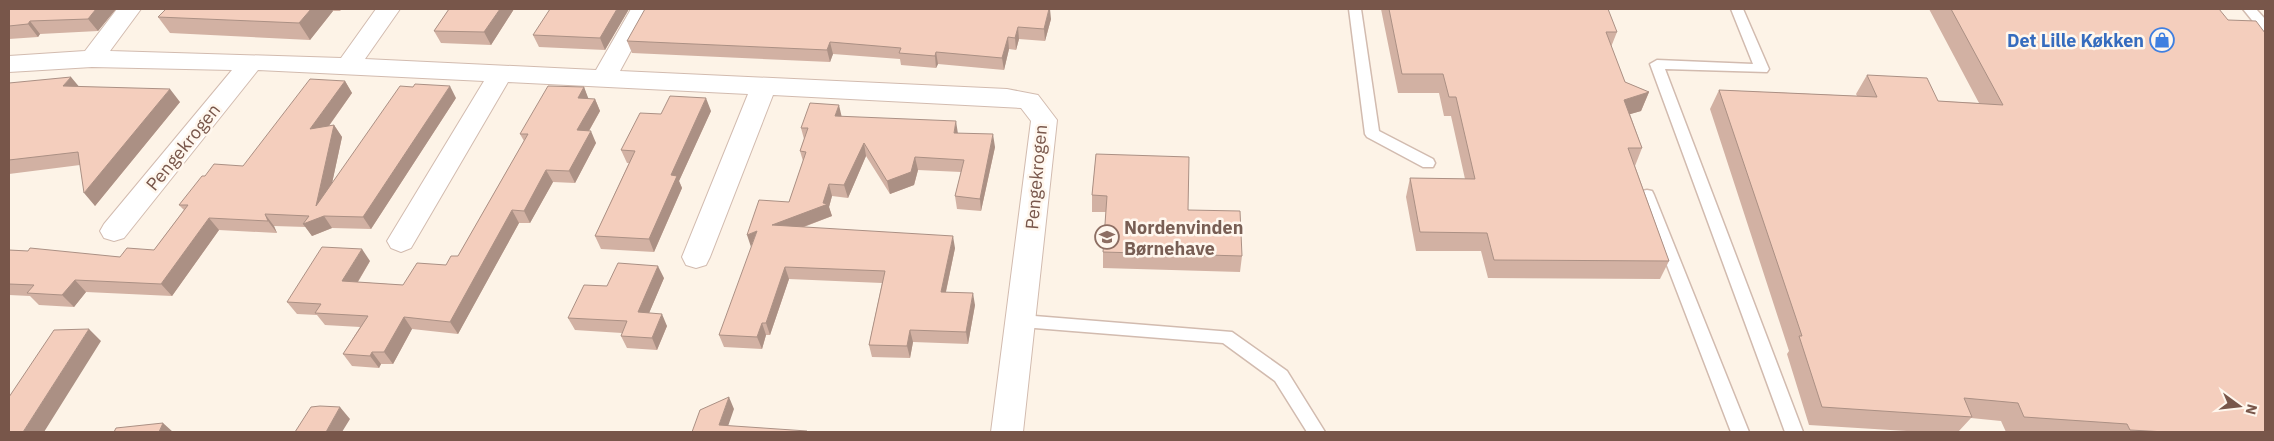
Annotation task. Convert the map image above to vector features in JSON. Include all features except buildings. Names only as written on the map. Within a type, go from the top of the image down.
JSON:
[{"type":"street","points":[[92,59],[129,9]]},
{"type":"street","points":[[348,66],[388,9]]},
{"type":"street","points":[[603,79],[639,14]]},
{"type":"street","name":"Pengekrogen","points":[[9,64],[92,59],[252,62],[1006,98],[1030,101],[1044,120],[1022,321],[1007,432]]},
{"type":"street","name":"Pengekrogen","points":[[114,231],[252,62]]},
{"type":"street","points":[[401,241],[500,75]]},
{"type":"street","points":[[696,257],[764,86]]},
{"type":"lane","points":[[1355,9],[1372,134],[1428,163]]},
{"type":"lane","points":[[1737,9],[1762,69],[1657,64],[1794,432]]},
{"type":"lane","points":[[2249,9],[2265,27]]},
{"type":"lane","points":[[1647,195],[1740,432]]},
{"type":"lane","points":[[1022,321],[1226,337],[1281,376],[1316,432]]},
{"type":"place","name":"Det Lille Køkken","points":[[2162,40]]},
{"type":"place","name":"Nordenvinden Børnehave","points":[[1107,237]]}]
